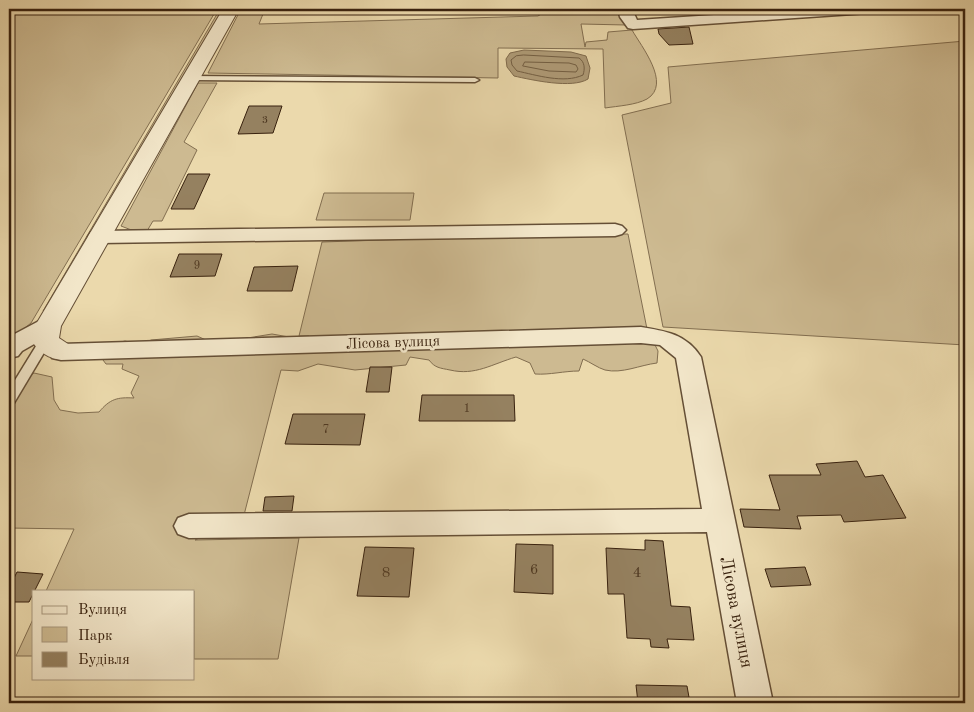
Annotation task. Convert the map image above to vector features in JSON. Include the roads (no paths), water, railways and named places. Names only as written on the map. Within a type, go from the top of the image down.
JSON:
[{"type":"street","points":[[9,350],[13,345],[51,340],[99,237],[231,9]]},
{"type":"street","points":[[625,9],[627,17],[633,25],[868,9]]},
{"type":"street","points":[[99,237],[615,230]]},
{"type":"street","name":"Лісова вулиця","points":[[51,340],[631,335],[668,340],[680,345],[688,357],[754,703]]},
{"type":"street","points":[[189,526],[720,520]]},
{"type":"lane","points":[[191,78],[475,80]]},
{"type":"lane","points":[[9,400],[51,340]]},
{"type":"water","points":[[524,50],[571,52],[586,56],[590,68],[588,79],[581,82],[562,84],[514,76],[507,67],[506,59],[510,53]]}]
